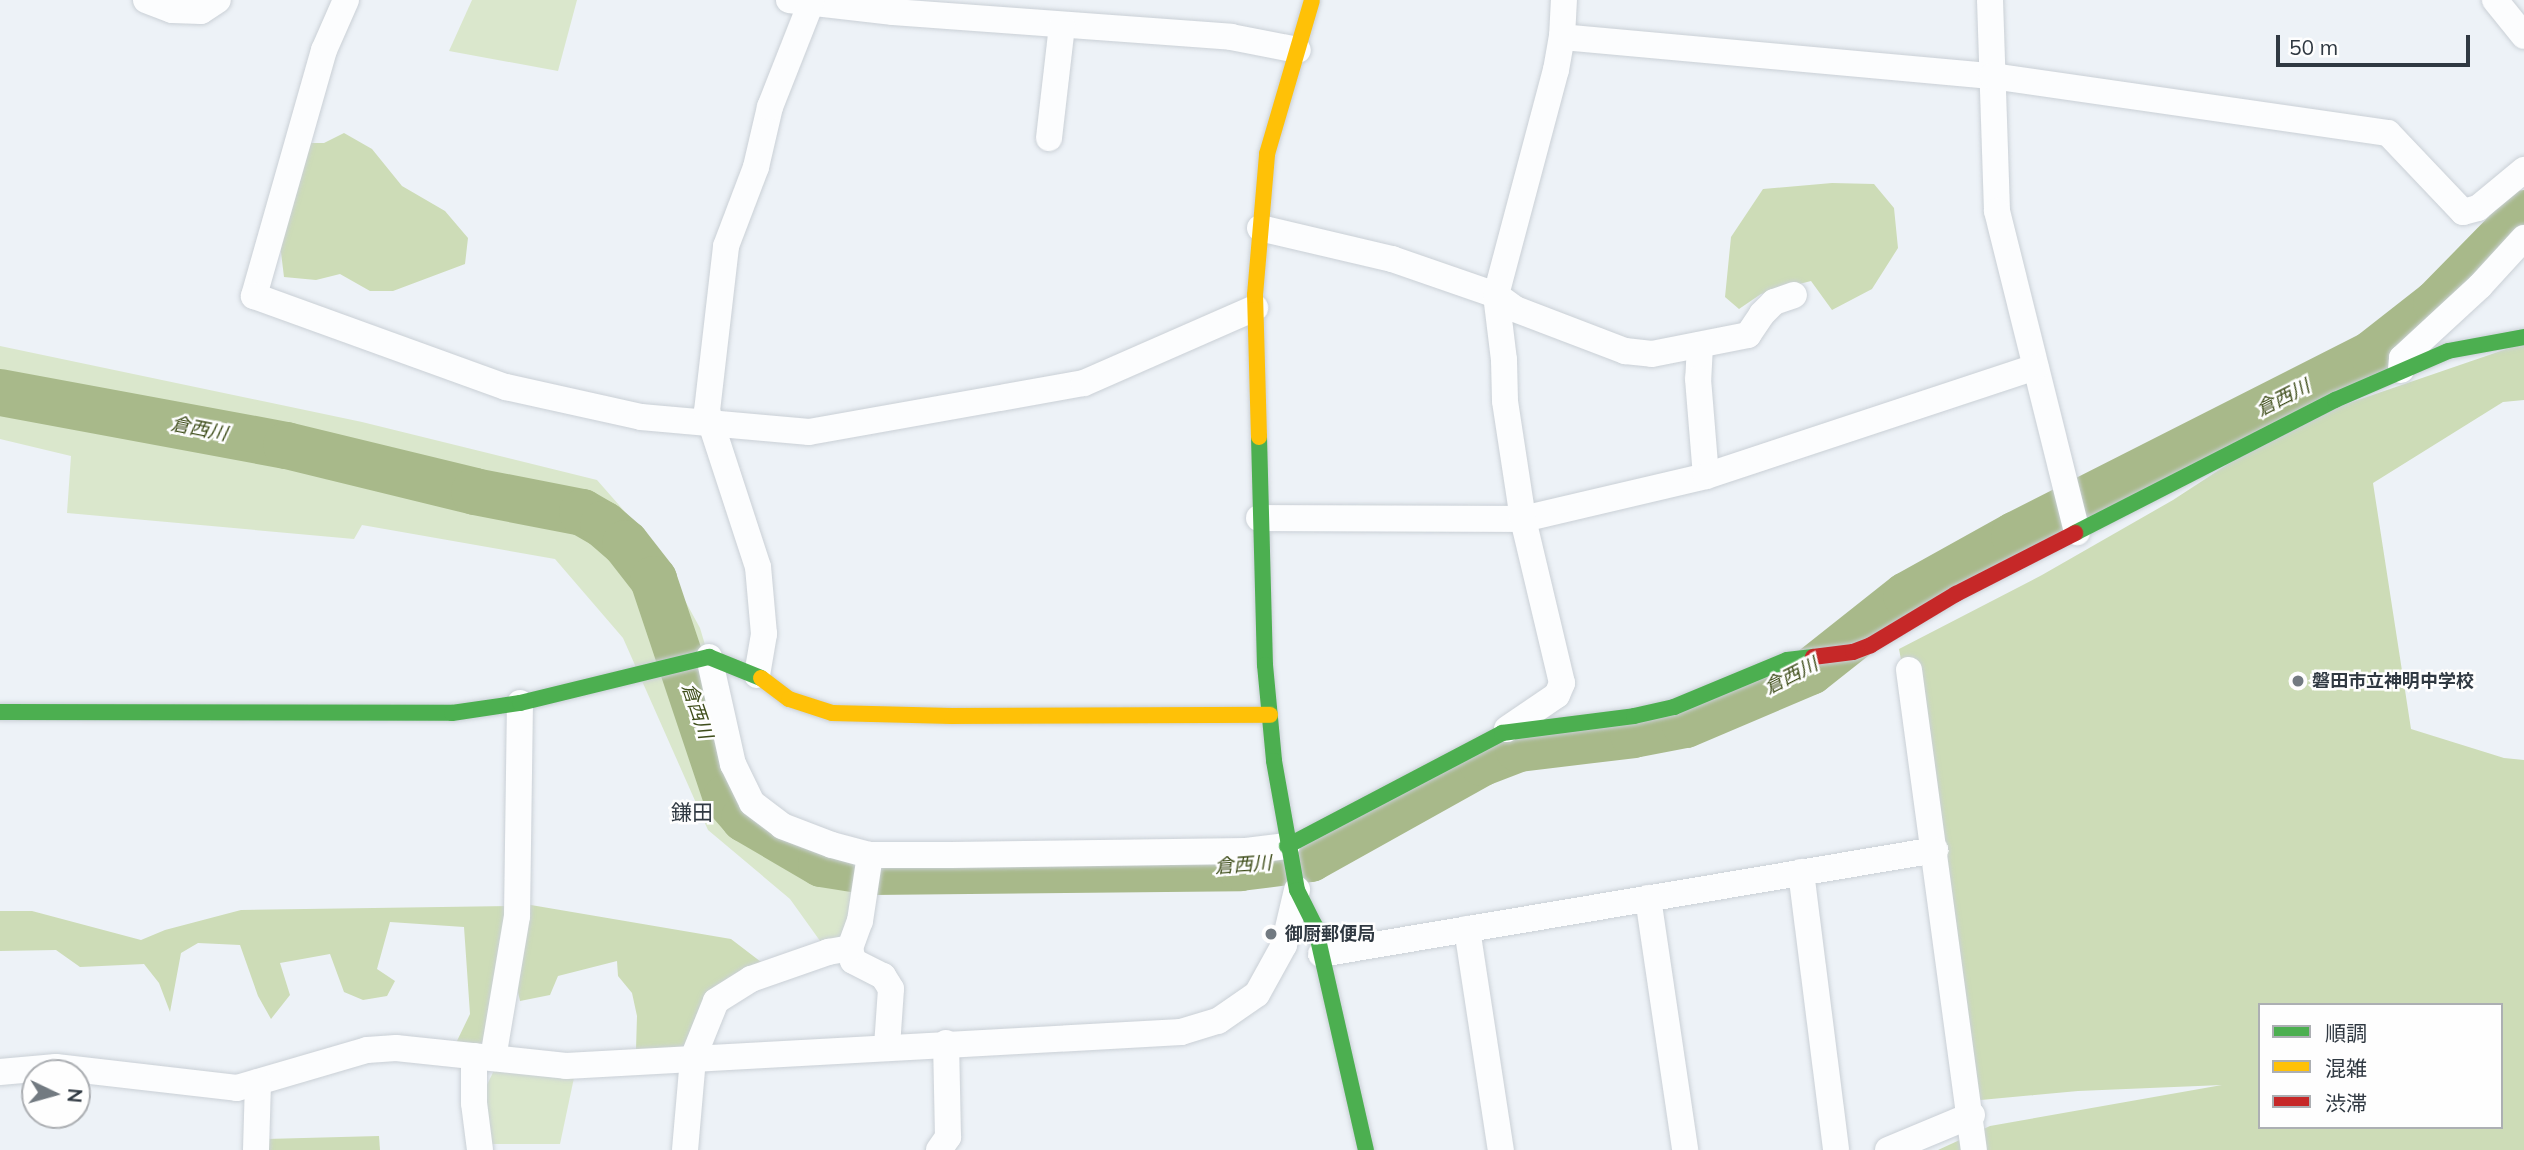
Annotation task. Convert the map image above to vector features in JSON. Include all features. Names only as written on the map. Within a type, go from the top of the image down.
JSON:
[{"type":"street","points":[[146,0],[172,10],[201,12],[218,0]]},
{"type":"street","points":[[346,0],[324,50],[254,296],[506,387],[641,417],[809,432],[1084,383],[1255,308]]},
{"type":"street","points":[[1312,0],[1267,154],[1255,308],[1259,518],[1270,715],[1287,846],[1297,890],[1315,926],[1366,1150]]},
{"type":"street","points":[[701,659],[733,764],[752,803],[782,826],[832,845],[870,855],[1246,851],[1287,846],[1502,733],[1557,695],[1562,683],[1523,519],[1505,401],[1504,360],[1496,295],[1562,37],[1564,0]]},
{"type":"street","points":[[1990,0],[1997,211],[2077,532]]},
{"type":"street","points":[[2495,0],[2524,36]]},
{"type":"street","points":[[757,675],[764,634],[758,567],[707,411],[726,246],[756,167],[800,2],[948,8],[1062,26],[1231,37],[1298,50]]},
{"type":"street","points":[[1049,138],[1062,26]]},
{"type":"street","points":[[1562,37],[1992,76],[2388,133],[2463,212],[2478,208],[2524,170]]},
{"type":"street","points":[[1260,228],[1392,259],[1496,295],[1515,309],[1625,351],[1652,354],[1748,335],[1774,302],[1794,295]]},
{"type":"street","points":[[2401,370],[2402,358],[2480,286],[2524,238]]},
{"type":"street","points":[[1502,733],[1634,716],[1674,707],[1787,660],[1853,652],[1871,645],[1956,594],[2401,370],[2478,343],[2524,337]]},
{"type":"street","points":[[1700,345],[1698,379],[1706,476]]},
{"type":"street","points":[[1259,518],[1523,519],[1706,476],[2035,368]]},
{"type":"street","points":[[0,712],[392,715],[452,713],[520,703],[701,659],[757,675],[789,699],[832,713],[952,716],[1270,715]]},
{"type":"street","points":[[1909,670],[1972,1115],[1974,1150]]},
{"type":"street","points":[[480,1150],[474,1103],[517,916],[520,703]]},
{"type":"street","points":[[1321,954],[1935,850]]},
{"type":"street","points":[[870,855],[860,921],[850,948],[853,961],[883,976],[891,989],[887,1046]]},
{"type":"street","points":[[1801,872],[1836,1150]]},
{"type":"street","points":[[0,1072],[56,1067],[237,1088],[367,1051],[396,1048],[566,1066],[946,1042],[1181,1032],[1218,1021],[1257,994],[1284,945],[1297,890]]},
{"type":"street","points":[[1648,898],[1685,1150]]},
{"type":"street","points":[[1467,929],[1501,1150]]},
{"type":"street","points":[[685,1150],[693,1058],[716,1001],[751,979],[828,952],[850,948]]},
{"type":"street","points":[[939,1150],[948,1137],[946,1042]]},
{"type":"street","points":[[256,1150],[258,1082]]},
{"type":"street","points":[[1888,1150],[1972,1115]]},
{"type":"green space","points":[[472,0],[577,0],[558,71],[449,51]]},
{"type":"green space","points":[[344,133],[372,149],[402,186],[445,211],[468,238],[465,264],[393,291],[370,291],[340,274],[316,280],[284,277],[280,244],[308,143],[324,143]]},
{"type":"green space","points":[[1832,183],[1874,184],[1894,208],[1898,248],[1872,289],[1832,310],[1811,281],[1761,294],[1739,309],[1725,297],[1731,237],[1763,189]]},
{"type":"green space","points":[[2524,343],[2524,400],[2503,402],[2373,483],[2411,729],[2504,758],[2524,760],[2524,1150],[1938,1150],[1990,1126],[2222,1085],[2078,1091],[1970,1101],[1927,796],[1899,649],[2042,575],[2173,500],[2291,423]]},
{"type":"green space","points":[[0,346],[362,422],[597,480],[655,546],[700,628],[752,803],[870,855],[860,921],[828,952],[790,899],[708,830],[623,638],[555,559],[362,525],[354,539],[67,513],[71,456],[0,439]]},
{"type":"green space","points":[[525,904],[731,939],[773,971],[716,1001],[693,1058],[636,1049],[637,1016],[632,993],[618,976],[617,961],[558,976],[550,995],[520,1001],[510,957]]},
{"type":"green space","points":[[517,906],[494,1051],[455,1045],[470,1014],[464,927],[390,922],[377,969],[395,981],[387,996],[363,1000],[344,992],[330,954],[280,963],[290,995],[271,1019],[258,996],[240,945],[198,943],[181,953],[170,1012],[159,983],[144,964],[80,967],[56,950],[0,951],[0,911],[32,911],[141,940],[165,930],[241,910]]},
{"type":"green space","points":[[497,1064],[575,1073],[560,1144],[479,1144],[485,1089]]},
{"type":"green space","points":[[379,1136],[380,1150],[265,1150],[266,1139]]},
{"type":"waterway","name":"倉西川","points":[[0,392],[286,445],[474,491],[582,512],[603,524],[625,543],[653,579],[726,797],[744,818],[821,863],[871,871],[1240,867],[1310,858],[1482,762],[1518,748],[1633,734],[1685,724],[1810,671],[1906,595],[2014,535],[2372,353],[2436,303],[2524,213]]},
{"type":"traffic: fast","points":[[2075,533],[2335,400],[2448,351],[2524,337]]},
{"type":"traffic: fast","points":[[1259,437],[1265,665],[1274,761],[1297,890],[1315,926],[1366,1150]]},
{"type":"traffic: fast","points":[[0,712],[452,713],[520,703],[709,657],[761,678]]},
{"type":"traffic: fast","points":[[1287,846],[1502,733],[1634,716],[1674,707],[1787,660],[1813,657]]},
{"type":"traffic: slow","points":[[1259,437],[1255,295],[1267,154],[1312,0]]},
{"type":"traffic: slow","points":[[761,678],[789,699],[832,713],[952,716],[1270,715]]},
{"type":"traffic: jam","points":[[1813,657],[1853,652],[1871,645],[1956,594],[2075,533]]},
{"type":"place","name":"磐田市立神明中学校","points":[[2298,681]]},
{"type":"place","name":"御厨郵便局","points":[[1271,934]]},
{"type":"district","name":"鎌田","points":[[692,812]]}]
